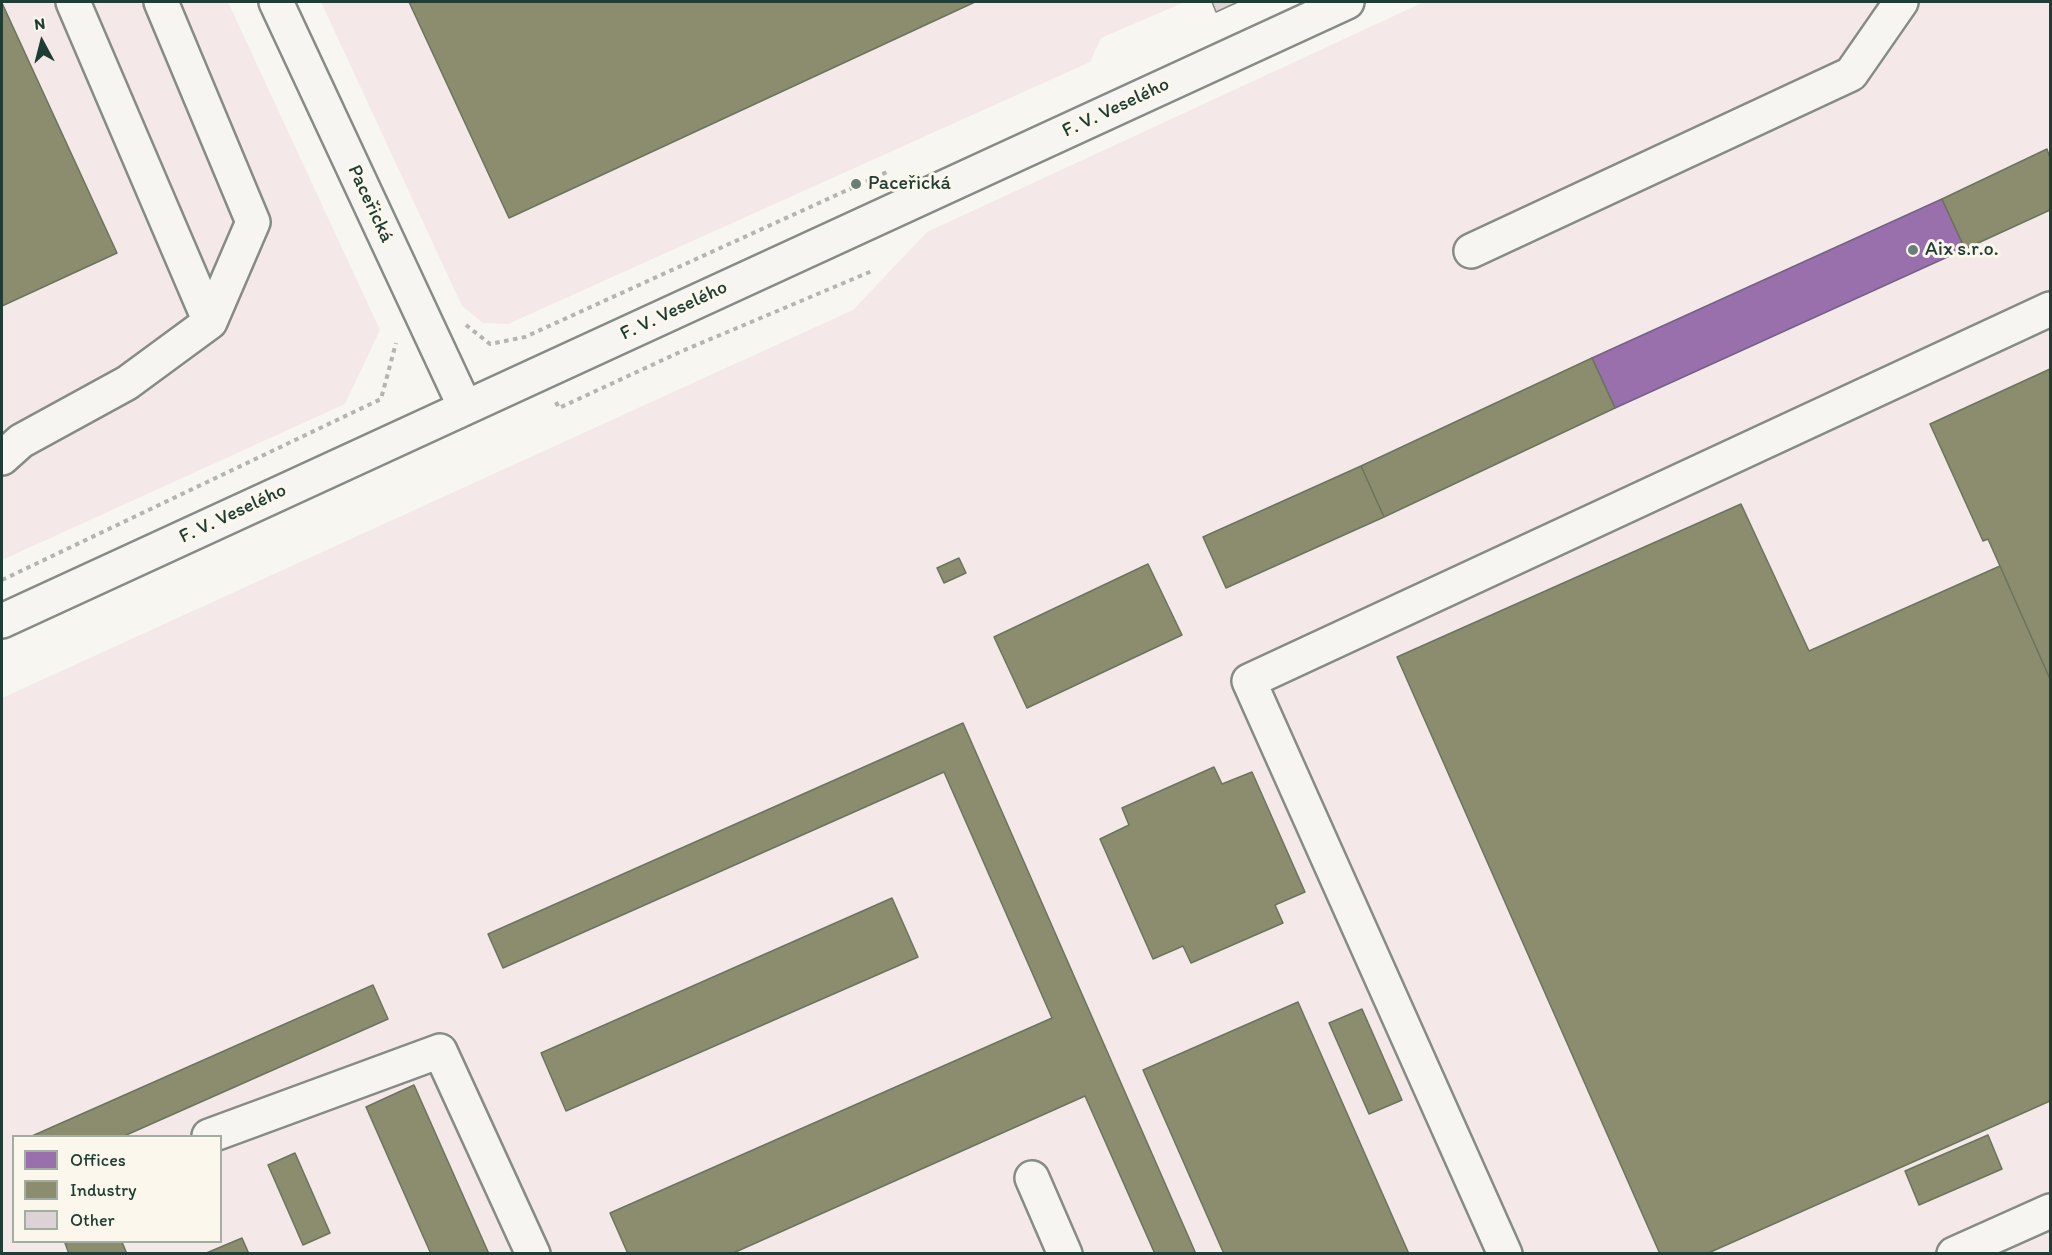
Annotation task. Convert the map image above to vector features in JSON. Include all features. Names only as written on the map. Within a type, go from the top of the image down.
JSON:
[{"type":"street","points":[[73,2],[210,322]]},
{"type":"street","points":[[2,458],[21,441],[127,383],[210,322],[253,222],[161,2]]},
{"type":"street","name":"Paceřická","points":[[276,2],[465,407]]},
{"type":"street","name":"F. V. Veselého","points":[[2,621],[1347,2]]},
{"type":"street","points":[[1471,251],[1851,74],[1901,2]]},
{"type":"street","points":[[1505,1254],[1249,681],[2050,309]]},
{"type":"street","points":[[214,1135],[440,1051],[533,1254]]},
{"type":"street","points":[[1032,1178],[1065,1254]]},
{"type":"street","points":[[1954,1254],[2050,1211]]},
{"type":"path","points":[[2,580],[381,399],[396,343],[429,329],[452,314],[490,344],[525,337],[894,169]]},
{"type":"shaded area","points":[[2,2],[228,2],[380,330],[345,404],[2,560]]},
{"type":"shaded area","points":[[321,2],[1185,2],[1101,38],[1090,62],[508,324],[483,323],[462,306]]},
{"type":"shaded area","points":[[1424,2],[2050,2],[2050,1253],[2,1253],[2,698],[853,310],[927,232]]},
{"type":"building: Offices","points":[[1942,199],[1965,249],[1615,408],[1592,358]]},
{"type":"building: Industry","points":[[409,2],[975,2],[509,218]]},
{"type":"building: Industry","points":[[2,3],[117,253],[2,306]]},
{"type":"building: Industry","points":[[2047,149],[2050,158],[2050,210],[1965,249],[1942,199]]},
{"type":"building: Industry","points":[[1592,358],[1615,408],[1384,517],[1361,466]]},
{"type":"building: Industry","points":[[2050,369],[2050,679],[1988,539],[1983,541],[1930,424]]},
{"type":"building: Industry","points":[[1361,466],[1384,517],[1226,588],[1203,537]]},
{"type":"building: Industry","points":[[1741,504],[1809,651],[2000,566],[2050,679],[2050,1101],[1706,1254],[1660,1254],[1397,657]]},
{"type":"building: Industry","points":[[959,558],[966,573],[944,583],[937,568]]},
{"type":"building: Industry","points":[[1148,564],[1182,635],[1027,708],[994,637]]},
{"type":"building: Industry","points":[[963,723],[1196,1254],[1155,1254],[1085,1096],[731,1254],[628,1254],[610,1213],[1052,1018],[944,772],[503,968],[488,934]]},
{"type":"building: Industry","points":[[1214,767],[1222,784],[1252,772],[1305,892],[1275,905],[1283,923],[1191,963],[1183,946],[1153,959],[1100,839],[1129,825],[1122,808]]},
{"type":"building: Industry","points":[[892,898],[918,957],[566,1111],[541,1053]]},
{"type":"building: Industry","points":[[373,985],[388,1019],[126,1135],[34,1135]]},
{"type":"building: Industry","points":[[1298,1002],[1409,1254],[1224,1254],[1143,1070]]},
{"type":"building: Industry","points":[[1362,1009],[1402,1100],[1369,1114],[1329,1023]]},
{"type":"building: Industry","points":[[414,1085],[489,1254],[431,1254],[366,1107]]},
{"type":"building: Industry","points":[[1988,1135],[2002,1169],[1919,1205],[1905,1171]]},
{"type":"building: Industry","points":[[295,1153],[330,1233],[303,1245],[268,1165]]},
{"type":"building: Industry","points":[[242,1238],[249,1254],[204,1254]]},
{"type":"building: Industry","points":[[65,1243],[122,1243],[127,1254],[69,1254]]},
{"type":"building: Other","points":[[1212,2],[1238,2],[1216,12]]},
{"type":"place","name":"Paceřická","points":[[856,184]]},
{"type":"place","name":"Aix s.r.o.","points":[[1913,250]]}]
